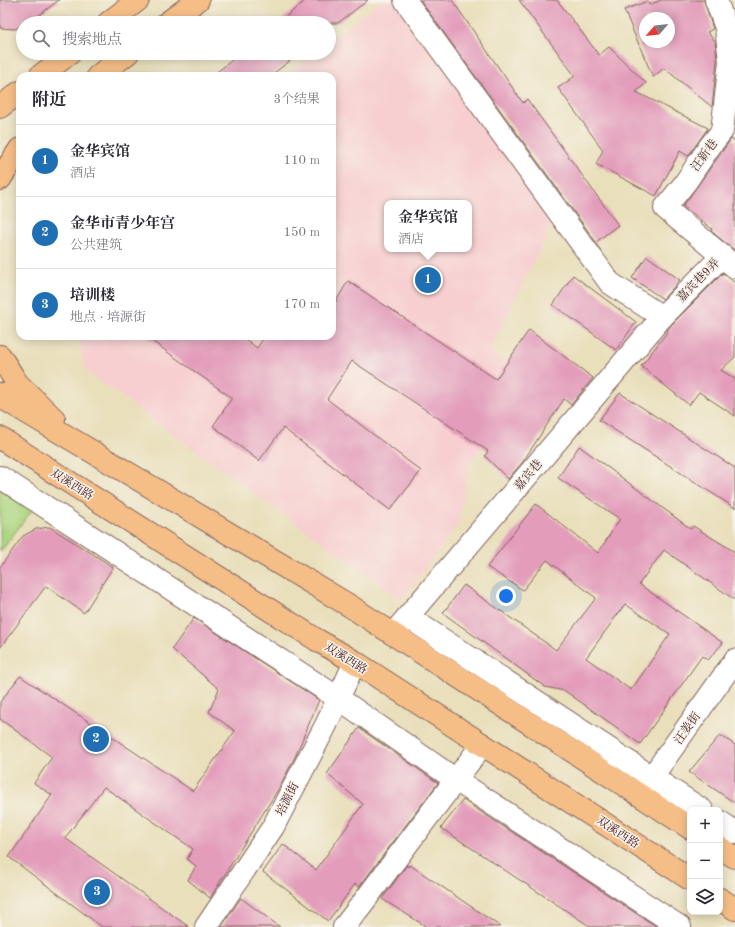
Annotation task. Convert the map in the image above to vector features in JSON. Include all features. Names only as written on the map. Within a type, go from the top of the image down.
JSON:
[{"type":"main road","points":[[117,16],[138,0]]},
{"type":"main road","points":[[177,16],[198,0]]},
{"type":"main road","points":[[45,72],[61,60]]},
{"type":"main road","points":[[103,72],[119,60]]},
{"type":"main road","points":[[0,107],[16,95]]},
{"type":"main road","points":[[0,153],[16,140]]},
{"type":"main road","points":[[0,179],[16,155]]},
{"type":"main road","points":[[0,356],[17,383],[82,446]]},
{"type":"main road","points":[[0,394],[6,400],[350,606],[687,826]]},
{"type":"main road","name":"双溪西路","points":[[0,438],[317,640],[355,662],[482,746],[610,826],[687,877]]},
{"type":"main road","points":[[723,850],[735,857]]},
{"type":"main road","points":[[723,901],[735,909]]},
{"type":"street","points":[[405,0],[610,283],[662,317]]},
{"type":"street","name":"汪新巷","points":[[716,0],[730,27],[730,61],[722,131],[665,208],[728,261]]},
{"type":"street","name":"嘉宾巷9弄","points":[[662,317],[728,261]]},
{"type":"street","name":"嘉宾巷","points":[[393,634],[662,317]]},
{"type":"street","points":[[0,477],[338,698],[456,780],[680,927]]},
{"type":"street","points":[[408,617],[697,807]]},
{"type":"street","name":"汪姜街","points":[[639,795],[735,660]]},
{"type":"street","name":"培源街","points":[[206,927],[273,827],[326,725],[355,662]]},
{"type":"street","points":[[344,927],[482,746]]},
{"type":"street","points":[[723,824],[735,832]]},
{"type":"shaded area","points":[[382,0],[395,0],[552,224],[490,349],[524,384],[469,465],[458,524],[402,600],[86,371],[78,340],[336,340],[336,72],[290,72],[306,60],[336,60],[336,36]]},
{"type":"green space","points":[[0,488],[35,506],[0,552]]},
{"type":"building","points":[[0,0],[59,0],[38,16],[16,16],[15,29],[0,28]]},
{"type":"building","points":[[306,0],[368,0],[338,23],[336,23],[336,16],[287,16]]},
{"type":"building","points":[[420,0],[452,0],[523,103],[527,99],[618,225],[596,242]]},
{"type":"building","points":[[519,0],[557,0],[599,55],[609,47],[646,83],[636,92],[708,128],[688,156],[680,151],[656,196],[596,164],[603,150],[558,88],[575,76]]},
{"type":"building","points":[[661,0],[704,0],[713,29],[707,32],[715,41],[717,61],[712,107],[664,68],[653,77],[640,48],[675,48],[675,12],[639,12],[639,45],[624,10],[648,1],[649,5]]},
{"type":"building","points":[[232,60],[291,60],[275,72],[217,72]]},
{"type":"building","points":[[731,139],[735,141],[735,251],[711,231],[712,229],[683,206]]},
{"type":"building","points":[[647,256],[680,280],[663,299],[632,278]]},
{"type":"building","points":[[723,273],[735,283],[735,357],[721,370],[735,379],[735,416],[699,392],[689,405],[641,366],[671,325]]},
{"type":"building","points":[[573,275],[636,322],[616,350],[553,305]]},
{"type":"building","points":[[348,281],[496,379],[529,330],[593,378],[571,405],[564,399],[522,463],[508,479],[485,456],[488,451],[352,361],[327,399],[421,471],[390,510],[283,428],[259,461],[213,426],[232,398],[151,340],[246,340],[257,348],[262,340],[336,340],[336,301]]},
{"type":"building","points":[[620,393],[735,468],[735,508],[599,420]]},
{"type":"building","points":[[579,446],[691,529],[693,526],[735,552],[735,600],[664,550],[639,584],[723,643],[708,660],[702,656],[640,744],[565,691],[545,687],[443,613],[464,585],[556,650],[596,598],[547,560],[523,590],[487,567],[536,504],[598,553],[620,519],[558,478]],"holes":[[[625,604],[670,634],[631,690],[586,658]]]},
{"type":"building","points":[[50,527],[113,567],[84,613],[46,586],[0,648],[0,567],[23,536],[36,529]]},
{"type":"building","points":[[194,618],[319,700],[295,757],[279,788],[210,898],[188,880],[196,866],[187,859],[193,849],[104,787],[65,838],[189,927],[102,927],[9,857],[52,795],[34,783],[52,757],[0,719],[0,702],[20,676],[193,791],[235,731],[209,712],[219,689],[172,649]]},
{"type":"building","points":[[359,728],[438,783],[359,887],[355,884],[328,921],[263,872],[283,844],[316,870],[363,804],[327,774]]},
{"type":"building","points":[[720,735],[735,745],[735,803],[689,772]]},
{"type":"building","points":[[463,800],[657,927],[591,927],[441,828]]},
{"type":"building","points":[[407,865],[408,867],[410,865],[501,927],[427,927],[382,899]]},
{"type":"building","points":[[241,898],[280,927],[221,927]]},
{"type":"place","name":"金华宾馆","points":[[428,280]]},
{"type":"place","name":"金华市青少年宫","points":[[96,739]]},
{"type":"place","name":"培训楼","points":[[97,892]]}]
